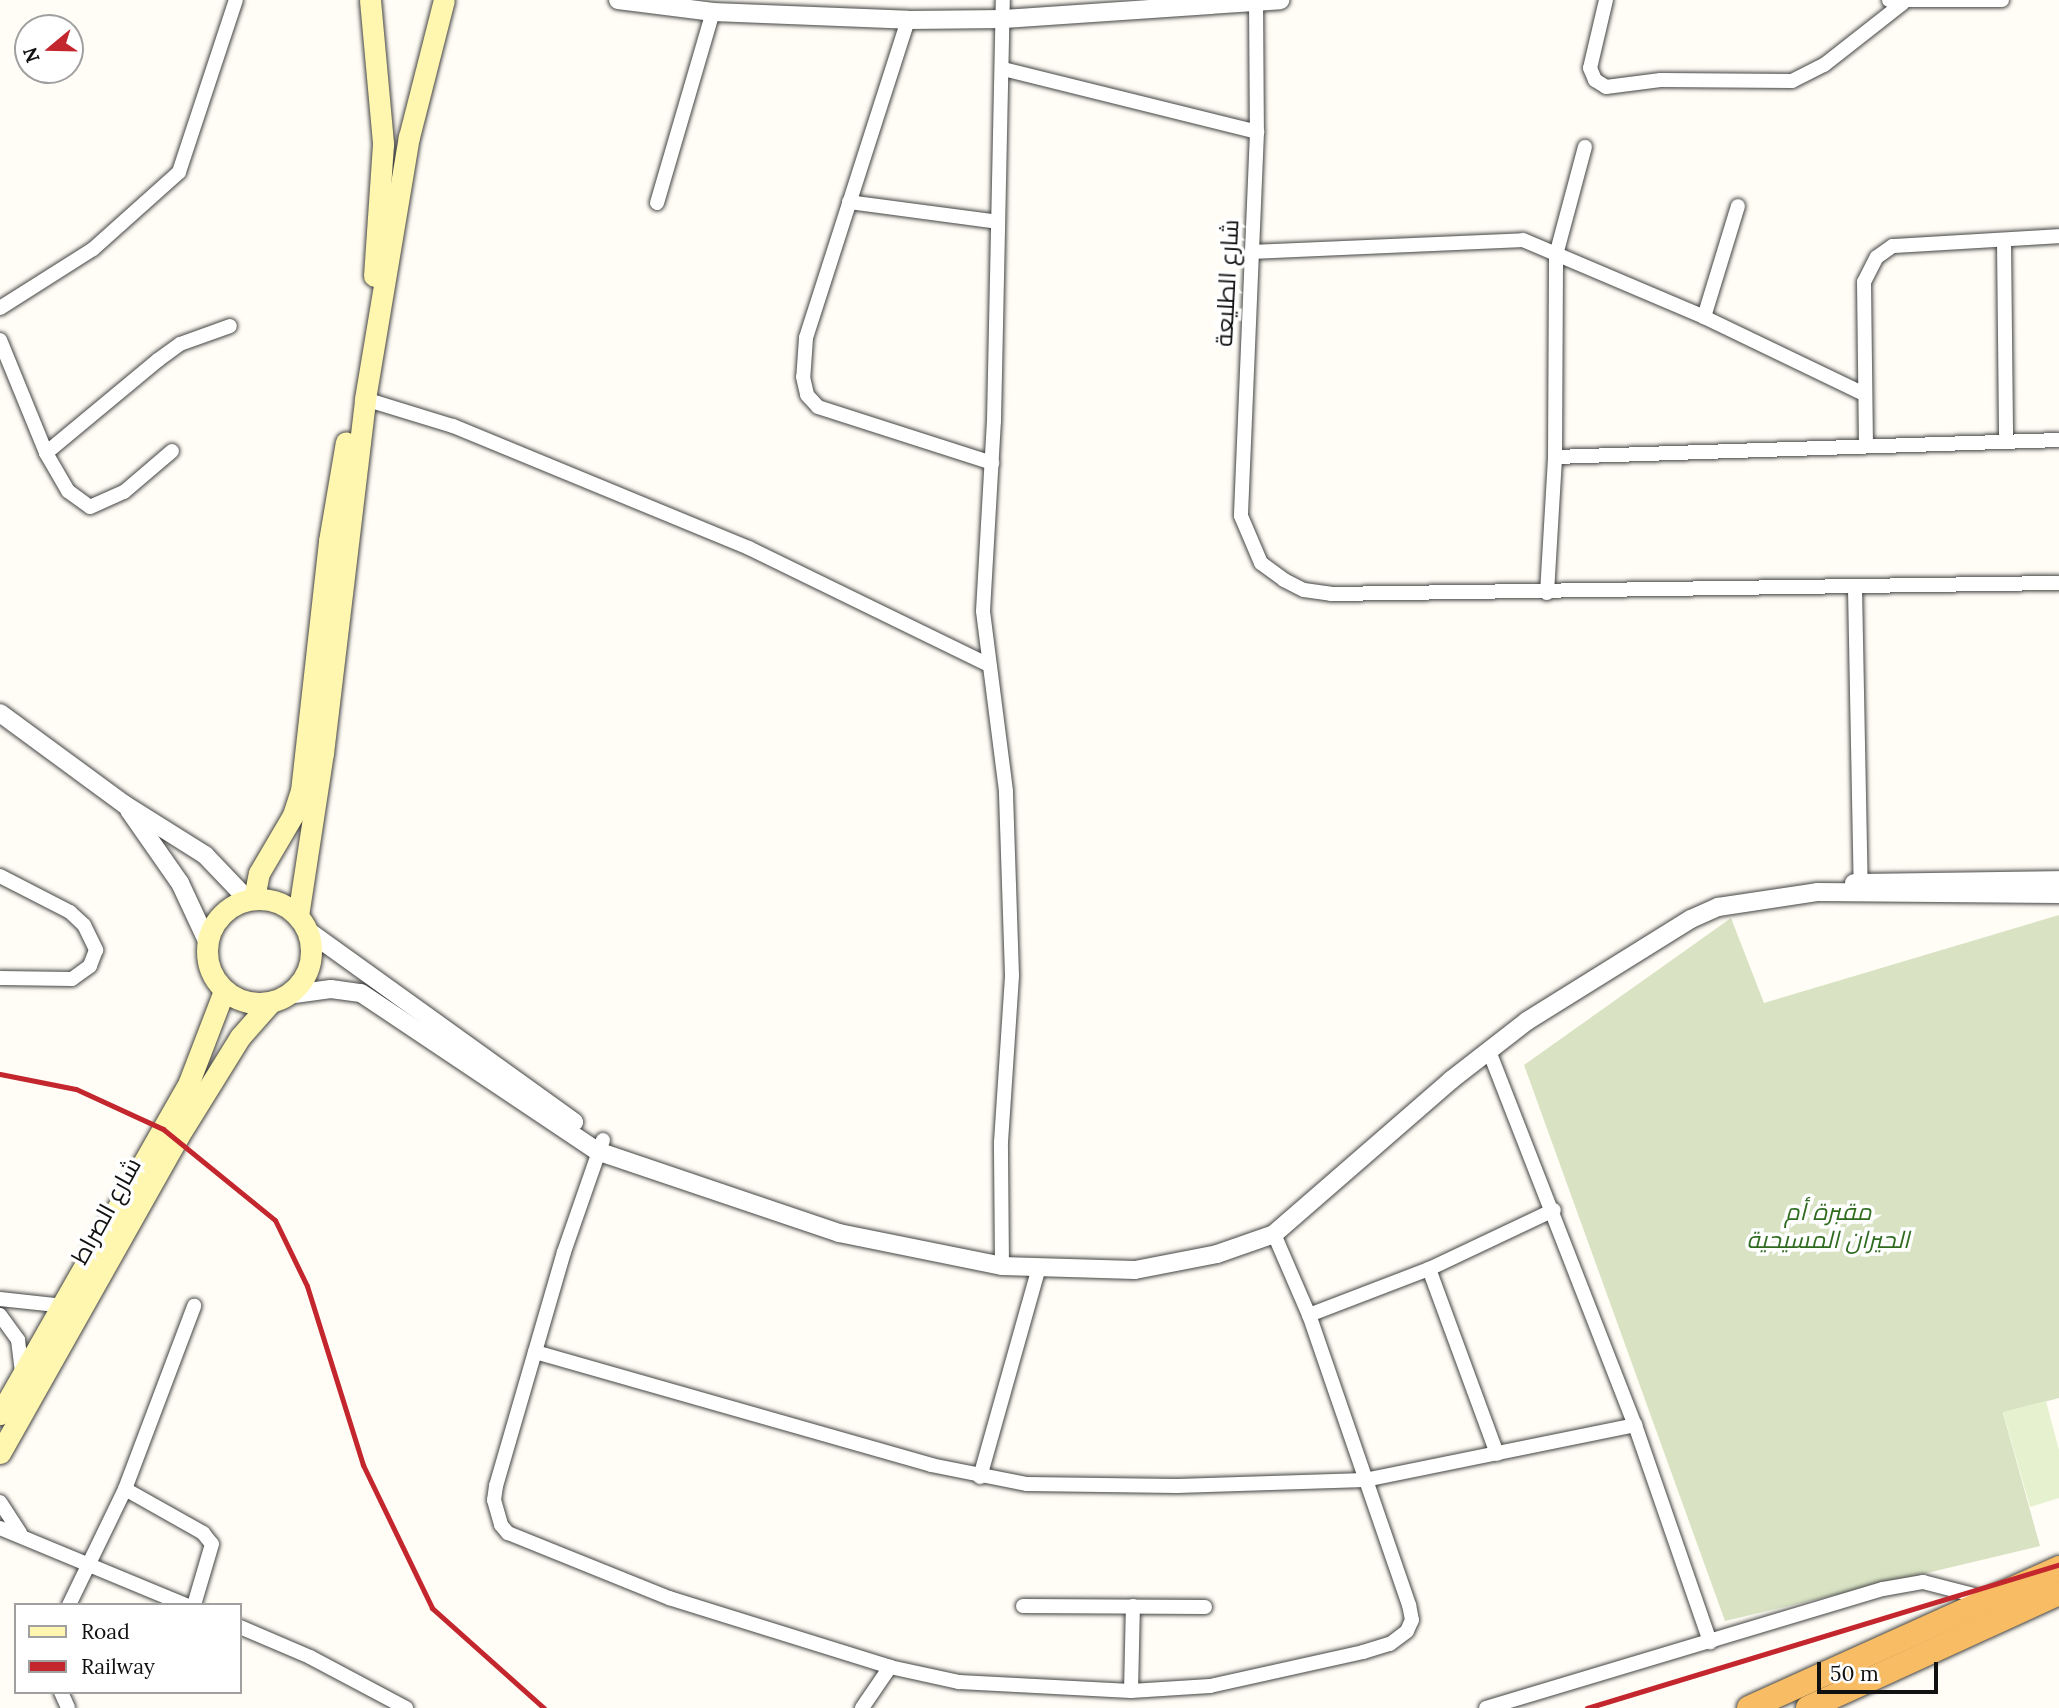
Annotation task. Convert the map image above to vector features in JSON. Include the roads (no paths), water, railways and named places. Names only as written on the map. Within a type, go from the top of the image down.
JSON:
[{"type":"highway","points":[[1749,1708],[2059,1568]]},
{"type":"highway","points":[[1808,1708],[2059,1593]]},
{"type":"main road","points":[[250,898],[259,873],[293,815],[301,791],[329,541],[374,281],[381,198],[381,103],[370,0]]},
{"type":"main road","points":[[303,923],[286,905],[250,898],[223,911],[206,941],[212,977],[224,991],[238,999],[279,999],[309,966],[303,923],[365,399],[416,106],[444,0]]},
{"type":"main road","points":[[381,103],[394,116],[403,117],[416,106]]},
{"type":"main road","name":"شارع الصراط","points":[[0,1414],[64,1306],[189,1082],[224,991]]},
{"type":"main road","name":"شارع الصراط","points":[[0,1453],[178,1137],[240,1037],[279,999]]},
{"type":"street","points":[[0,308],[93,249],[179,172],[236,0]]},
{"type":"street","points":[[618,0],[713,12],[908,20],[1004,19],[1280,0]]},
{"type":"street","points":[[1002,1266],[1001,1142],[1012,975],[1006,791],[999,715],[987,664],[983,611],[992,463],[1003,0]]},
{"type":"street","points":[[1606,0],[1590,68],[1595,80],[1606,87],[1661,80],[1793,81],[1824,65],[1896,2],[2002,0]]},
{"type":"street","name":"شارع الطليعة","points":[[1256,1],[1257,132],[1241,516],[1249,543],[1261,563],[1304,590],[1331,594],[1547,593]]},
{"type":"street","points":[[657,203],[713,12]]},
{"type":"street","points":[[908,20],[802,356],[807,395],[818,407],[992,463]]},
{"type":"street","points":[[1003,69],[1257,132]]},
{"type":"street","points":[[1585,147],[1556,255],[1555,457],[1547,593],[2059,583]]},
{"type":"street","points":[[849,202],[998,222]]},
{"type":"street","points":[[1704,317],[1738,206]]},
{"type":"street","points":[[1866,446],[1862,393],[1864,282],[1877,257],[1893,246],[2059,236]]},
{"type":"street","points":[[1252,252],[1523,240],[1704,317],[1862,393]]},
{"type":"street","points":[[2004,241],[2006,442]]},
{"type":"street","points":[[46,453],[180,344],[230,326]]},
{"type":"street","points":[[0,340],[46,453],[68,491],[90,507],[124,492],[172,451]]},
{"type":"street","points":[[365,399],[453,426],[749,548],[987,664]]},
{"type":"street","points":[[1555,457],[2059,440]]},
{"type":"street","points":[[1855,588],[1861,888]]},
{"type":"street","points":[[0,713],[124,804],[205,855],[250,898]]},
{"type":"street","points":[[124,804],[180,883],[206,941]]},
{"type":"street","points":[[0,876],[69,912],[84,925],[96,950],[90,966],[72,979],[0,978]]},
{"type":"street","points":[[1861,888],[2059,880]]},
{"type":"street","points":[[279,999],[331,989],[361,993],[600,1145],[639,1162],[839,1233],[1002,1266],[1038,1270],[1135,1270],[1217,1254],[1273,1234],[1527,1021],[1691,919],[1746,900],[1817,892],[1827,886],[2059,894]]},
{"type":"street","points":[[303,923],[600,1145]]},
{"type":"street","points":[[1489,1051],[1554,1210],[1635,1425],[1710,1642]]},
{"type":"street","points":[[600,1145],[535,1352],[494,1500],[508,1533],[670,1598],[890,1667],[969,1683],[1166,1691],[1270,1676],[1401,1638],[1412,1620],[1409,1605],[1308,1315],[1273,1234]]},
{"type":"street","points":[[1308,1315],[1429,1269],[1554,1210]]},
{"type":"street","points":[[1429,1269],[1497,1454]]},
{"type":"street","points":[[980,1476],[1038,1270]]},
{"type":"street","points":[[0,1298],[64,1306]]},
{"type":"street","points":[[70,1603],[125,1489],[194,1306]]},
{"type":"street","points":[[0,1315],[18,1340],[22,1377]]},
{"type":"street","points":[[535,1352],[980,1476],[1027,1484],[1177,1486],[1364,1480],[1635,1425]]},
{"type":"street","points":[[125,1489],[203,1533],[212,1544],[195,1603]]},
{"type":"street","points":[[0,1502],[20,1533]]},
{"type":"street","points":[[0,1528],[20,1533],[86,1565],[181,1603]]},
{"type":"street","points":[[1486,1708],[1909,1584],[1940,1584],[1989,1599]]},
{"type":"street","points":[[1023,1606],[1205,1607]]},
{"type":"street","points":[[1131,1691],[1133,1606]]},
{"type":"street","points":[[242,1628],[310,1657],[406,1708]]},
{"type":"street","points":[[862,1708],[890,1667]]},
{"type":"railway","points":[[0,1074],[76,1089],[163,1129],[275,1220],[307,1286],[363,1465],[432,1608],[544,1708]]},
{"type":"railway","points":[[1587,1708],[2059,1565]]},
{"type":"park label","name":"مقبرة أم الحيران المسيحية","points":[[1828,1226]]}]
